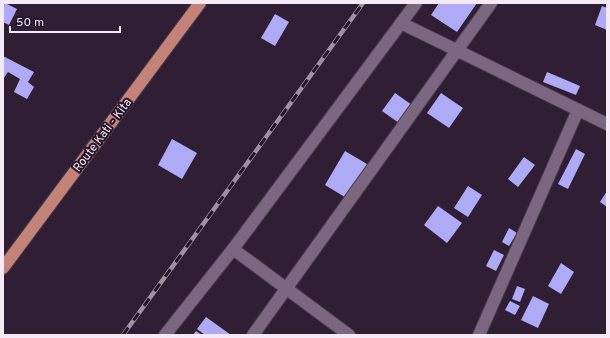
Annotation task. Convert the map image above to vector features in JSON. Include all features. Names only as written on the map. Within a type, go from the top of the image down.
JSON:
[{"type":"main road","name":"Route Kati - Kita","points":[[3,268],[200,3]]},
{"type":"street","points":[[165,335],[233,249],[416,3]]},
{"type":"street","points":[[253,335],[491,3]]},
{"type":"street","points":[[401,23],[607,124]]},
{"type":"street","points":[[479,335],[578,110]]},
{"type":"street","points":[[233,249],[349,335]]},
{"type":"building","points":[[5,3],[17,9],[9,25],[3,22],[3,7]]},
{"type":"building","points":[[439,3],[477,3],[457,32],[431,15]]},
{"type":"building","points":[[602,6],[607,8],[607,30],[595,25]]},
{"type":"building","points":[[275,14],[289,22],[275,46],[261,38]]},
{"type":"building","points":[[3,56],[34,72],[28,82],[34,87],[27,99],[14,92],[20,79],[8,72],[3,79]]},
{"type":"building","points":[[547,72],[580,86],[576,95],[543,82]]},
{"type":"building","points":[[395,93],[412,105],[399,123],[382,111]]},
{"type":"building","points":[[441,93],[463,108],[449,128],[427,113]]},
{"type":"building","points":[[172,139],[197,153],[182,179],[158,165]]},
{"type":"building","points":[[576,149],[585,154],[568,189],[558,184]]},
{"type":"building","points":[[345,151],[367,164],[348,199],[325,185]]},
{"type":"building","points":[[524,157],[535,165],[518,187],[508,179]]},
{"type":"building","points":[[468,186],[482,195],[468,217],[454,208]]},
{"type":"building","points":[[607,191],[607,207],[600,202]]},
{"type":"building","points":[[438,206],[462,223],[447,243],[424,225]]},
{"type":"building","points":[[509,228],[517,233],[509,246],[502,242]]},
{"type":"building","points":[[494,250],[504,255],[496,271],[486,266]]},
{"type":"building","points":[[561,263],[574,272],[561,294],[548,286]]},
{"type":"building","points":[[517,286],[525,289],[520,302],[512,299]]},
{"type":"building","points":[[533,296],[549,304],[538,328],[521,320]]},
{"type":"building","points":[[510,301],[520,306],[515,315],[505,310]]},
{"type":"building","points":[[206,317],[231,335],[205,335],[197,329]]},
{"type":"building","points":[[196,331],[202,335],[193,335]]},
{"type":"railway","points":[[123,335],[363,3]]}]
